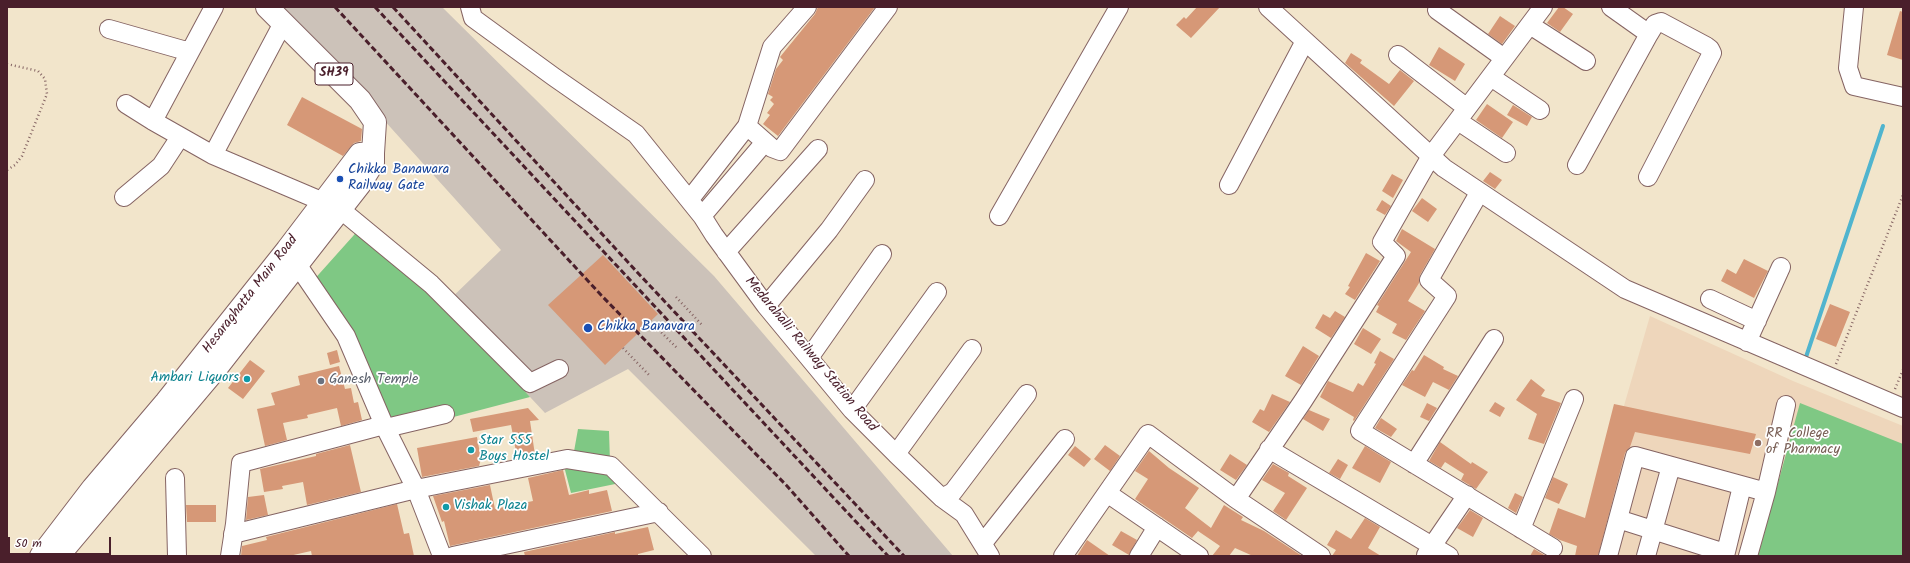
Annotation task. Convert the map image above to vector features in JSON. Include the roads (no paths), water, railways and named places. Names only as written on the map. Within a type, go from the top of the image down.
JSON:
[{"type":"main road","name":"Hesaraghatta Main Road","points":[[40,556],[93,488],[292,257],[332,206],[360,184],[373,163],[372,153],[375,122],[360,100],[267,7]]},
{"type":"main road","name":"Hesaraghatta Main Road","points":[[58,556],[214,371],[292,257]]},
{"type":"street","points":[[153,122],[214,7]]},
{"type":"street","name":"Medarahalli Railway Station Road","points":[[470,7],[473,18],[636,134],[690,199],[726,252],[766,306],[852,410],[942,498],[964,514],[986,550]]},
{"type":"street","points":[[690,199],[747,126],[772,47],[807,7]]},
{"type":"street","points":[[747,126],[766,142],[780,151],[784,148],[888,7]]},
{"type":"street","points":[[999,216],[1118,7]]},
{"type":"street","points":[[1268,7],[1444,168],[1625,289],[1896,405]]},
{"type":"street","points":[[1611,7],[1649,34]]},
{"type":"street","points":[[1854,7],[1848,68],[1854,86],[1903,97]]},
{"type":"street","points":[[1236,499],[1303,401],[1396,256],[1382,242],[1431,156],[1530,25],[1540,8]]},
{"type":"street","points":[[1437,10],[1504,58]]},
{"type":"street","points":[[1577,165],[1649,34],[1655,24],[1661,22],[1706,46],[1712,53],[1648,177]]},
{"type":"street","points":[[213,155],[283,23]]},
{"type":"street","points":[[1530,25],[1586,61]]},
{"type":"street","points":[[109,29],[190,52]]},
{"type":"street","points":[[1229,185],[1305,41]]},
{"type":"street","points":[[1398,55],[1506,153]]},
{"type":"street","points":[[1491,76],[1540,110]]},
{"type":"street","points":[[126,104],[153,122],[213,155],[332,206],[431,284],[530,382],[559,369]]},
{"type":"street","points":[[124,197],[161,166],[180,137]]},
{"type":"street","points":[[702,216],[766,142]]},
{"type":"street","points":[[726,252],[818,149]]},
{"type":"street","points":[[766,306],[829,230],[865,180]]},
{"type":"street","points":[[1480,192],[1428,280],[1447,296],[1360,431],[1553,548]]},
{"type":"street","points":[[809,358],[882,254]]},
{"type":"street","points":[[292,257],[346,336],[385,427],[416,489],[442,556]]},
{"type":"street","points":[[1747,342],[1781,267]]},
{"type":"street","points":[[852,410],[937,292]]},
{"type":"street","points":[[1710,299],[1756,321]]},
{"type":"street","points":[[1414,464],[1494,339]]},
{"type":"street","points":[[896,454],[972,349]]},
{"type":"street","points":[[942,498],[954,492],[1027,394]]},
{"type":"street","points":[[1521,529],[1574,399]]},
{"type":"street","points":[[1748,556],[1766,492],[1786,405]]},
{"type":"street","points":[[230,556],[241,463],[385,427],[445,414]]},
{"type":"street","points":[[1063,556],[1148,434],[1236,499],[1321,556]]},
{"type":"street","points":[[986,550],[1065,439]]},
{"type":"street","points":[[1269,449],[1428,551],[1449,556]]},
{"type":"street","points":[[1608,556],[1635,456],[1766,492]]},
{"type":"street","points":[[233,534],[416,489],[566,459],[612,466],[702,556]]},
{"type":"street","points":[[1646,556],[1671,466]]},
{"type":"street","points":[[175,478],[177,556]]},
{"type":"street","points":[[1618,519],[1725,554],[1742,486]]},
{"type":"street","points":[[1107,493],[1200,556]]},
{"type":"street","points":[[1428,551],[1467,495]]},
{"type":"street","points":[[453,556],[659,512]]},
{"type":"street","points":[[1139,556],[1157,527]]},
{"type":"waterway","points":[[1805,360],[1883,126]]},
{"type":"railway","points":[[335,7],[601,295],[787,486],[849,556]]},
{"type":"railway","points":[[375,7],[888,556]]},
{"type":"railway","points":[[393,7],[637,272],[904,556]]},
{"type":"place","name":"Chikka Banawara Railway Gate","points":[[340,179]]},
{"type":"place","name":"Chikka Banavara","points":[[588,328]]},
{"type":"place","name":"Ambari Liquors","points":[[247,379]]},
{"type":"place","name":"Ganesh Temple","points":[[321,381]]},
{"type":"place","name":"RR College of Pharmacy","points":[[1758,443]]},
{"type":"place","name":"Star 555 Boys Hostel","points":[[471,450]]},
{"type":"place","name":"Vishak Plaza","points":[[446,507]]}]
